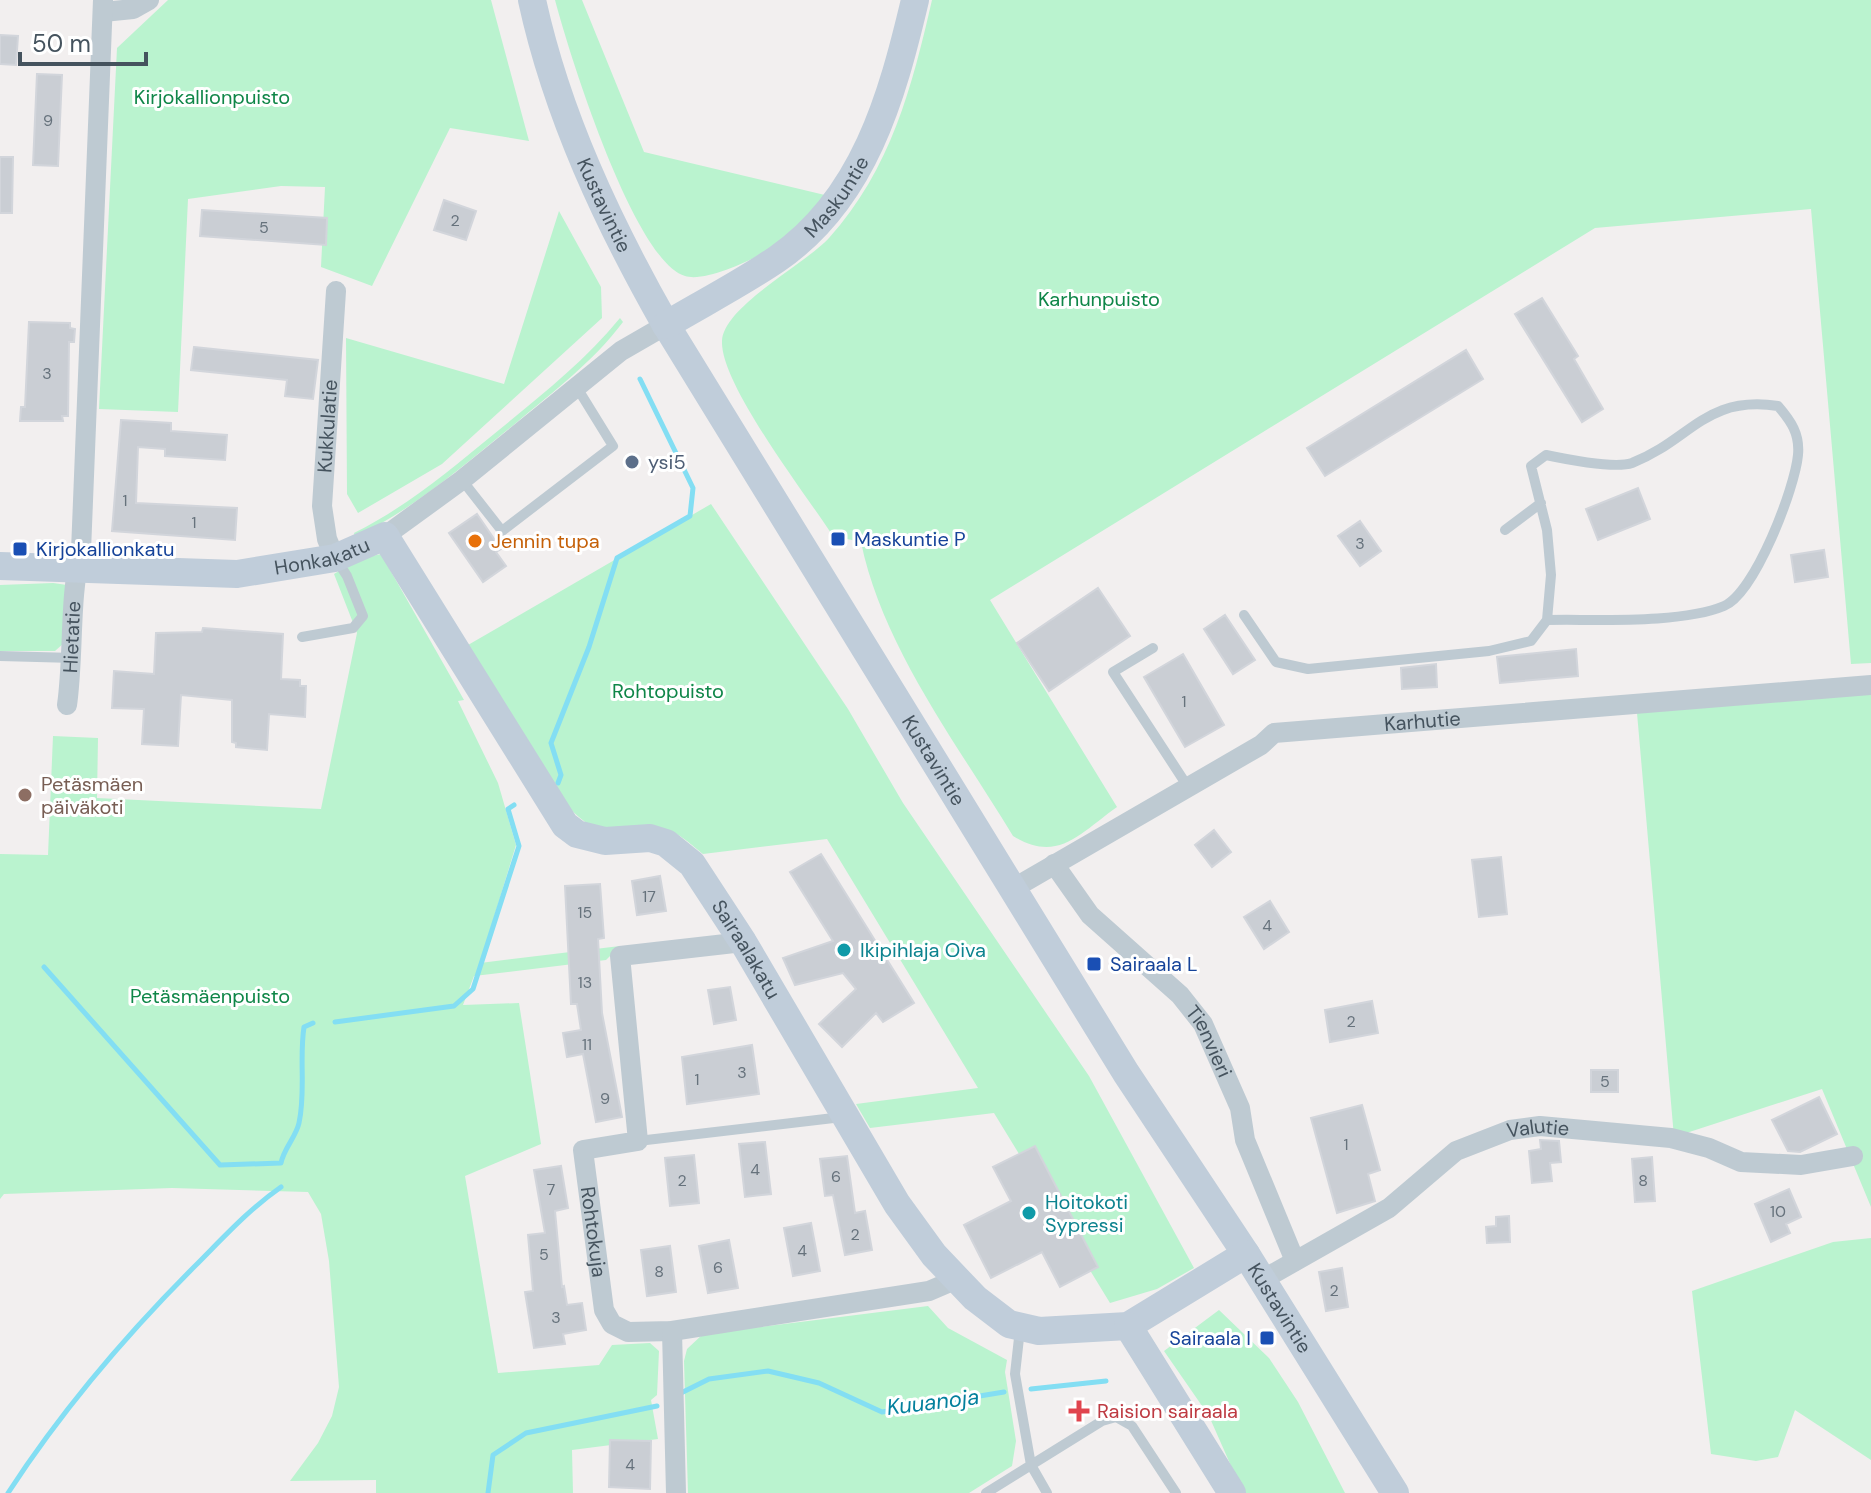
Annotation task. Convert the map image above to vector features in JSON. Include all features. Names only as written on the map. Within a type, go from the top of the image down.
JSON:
[{"type":"street","points":[[77,568],[81,551],[103,6],[133,9],[149,0]]},
{"type":"street","name":"Kustavintie","points":[[532,0],[560,97],[595,187],[628,258],[666,325],[1126,1073],[1246,1254],[1395,1493]]},
{"type":"street","name":"Maskuntie","points":[[666,325],[779,258],[835,202],[858,170],[880,127],[915,0]]},
{"type":"street","name":"Kukkulatie","points":[[335,558],[327,539],[322,506],[336,291]]},
{"type":"street","name":"Honkakatu","points":[[0,566],[225,574],[335,558],[385,536],[462,480],[636,340],[666,325]]},
{"type":"street","name":"Sairaalakatu","points":[[385,536],[565,825],[592,839],[650,838],[680,852],[703,879],[743,942],[897,1204],[957,1279],[993,1314],[1020,1329]]},
{"type":"street","name":"Hietatie","points":[[67,705],[74,658],[77,568]]},
{"type":"street","name":"Karhutie","points":[[1014,888],[1261,745],[1274,733],[1871,685]]},
{"type":"street","name":"Tienvieri","points":[[1054,864],[1090,915],[1180,995],[1203,1024],[1240,1108],[1245,1140],[1295,1261]]},
{"type":"street","points":[[638,1141],[620,956],[743,942]]},
{"type":"street","name":"Valutie","points":[[1262,1280],[1389,1208],[1456,1151],[1510,1130],[1540,1126],[1671,1138],[1709,1148],[1741,1162],[1801,1165],[1853,1156]]},
{"type":"street","name":"Rohtokuja","points":[[638,1141],[583,1150],[604,1310],[612,1324],[628,1332],[672,1331],[929,1291],[957,1279]]},
{"type":"street","points":[[1020,1329],[1128,1326],[1246,1254]]},
{"type":"street","points":[[1128,1326],[1232,1493]]},
{"type":"street","points":[[672,1331],[676,1493]]},
{"type":"lane","points":[[462,480],[502,531],[613,446],[576,386]]},
{"type":"lane","points":[[1244,615],[1276,662],[1308,669],[1489,651],[1531,641],[1547,620],[1551,575],[1541,503],[1531,466],[1546,455],[1630,464],[1723,407],[1753,402],[1778,406],[1795,426],[1799,453],[1782,510],[1748,585],[1726,606],[1652,617],[1547,620]]},
{"type":"lane","points":[[1505,530],[1541,503]]},
{"type":"lane","points":[[302,637],[353,628],[363,616],[347,576],[335,558]]},
{"type":"lane","points":[[1153,648],[1113,672],[1188,787]]},
{"type":"lane","points":[[0,656],[74,658]]},
{"type":"lane","points":[[638,1141],[844,1116]]},
{"type":"lane","points":[[1020,1329],[1015,1374],[1031,1465],[1047,1493]]},
{"type":"lane","points":[[986,1493],[1102,1421],[1116,1417],[1132,1426],[1175,1493]]},
{"type":"green space","name":"Kirjokallionpuisto","points":[[168,0],[491,0],[529,141],[450,128],[372,286],[321,267],[325,187],[281,186],[188,199],[178,412],[99,409],[117,48]]},
{"type":"green space","points":[[555,0],[582,0],[644,152],[829,196],[781,242],[734,267],[695,277],[685,276],[665,262],[645,234],[606,152]]},
{"type":"green space","name":"Karhunpuisto","points":[[932,0],[1871,0],[1871,663],[1851,664],[1811,209],[1595,228],[990,600],[1117,807],[1080,835],[1056,846],[1029,844],[1013,836],[904,657],[871,581],[861,542],[833,536],[749,411],[725,360],[722,341],[726,328],[750,300],[829,238],[868,184],[884,155],[907,95]]},
{"type":"green space","points":[[559,211],[601,287],[602,318],[442,464],[358,513],[347,494],[346,338],[504,384]]},
{"type":"green space","points":[[620,318],[623,322],[599,350],[516,423],[419,499],[355,537],[354,533],[427,488],[527,407],[576,365]]},
{"type":"green space","name":"Rohtopuisto","points":[[711,504],[848,709],[903,803],[1089,1076],[1194,1268],[1157,1289],[1110,1303],[994,1113],[870,1128],[856,1104],[978,1088],[827,839],[703,854],[671,831],[611,830],[588,824],[564,801],[468,645]]},
{"type":"green space","name":"Petäsmäenpuisto","points":[[381,554],[464,700],[458,701],[498,783],[516,845],[480,963],[620,946],[606,960],[474,976],[463,1005],[519,1003],[541,1144],[465,1176],[498,1373],[599,1365],[612,1345],[650,1343],[659,1351],[657,1395],[651,1400],[658,1439],[572,1450],[573,1493],[376,1493],[376,1480],[290,1481],[318,1443],[332,1416],[339,1387],[329,1261],[321,1214],[308,1192],[172,1188],[4,1194],[0,1199],[0,854],[48,855],[53,736],[98,738],[97,798],[321,809],[357,633],[334,574],[359,559]]},
{"type":"green space","points":[[0,585],[67,585],[64,643],[55,651],[0,651]]},
{"type":"green space","points":[[1871,694],[1871,1207],[1822,1089],[1674,1137],[1637,713]]},
{"type":"green space","points":[[1871,1238],[1871,1460],[1795,1410],[1778,1457],[1756,1461],[1711,1454],[1692,1291],[1833,1242]]},
{"type":"green space","points":[[928,1306],[948,1328],[1007,1360],[1005,1372],[1016,1441],[1012,1466],[969,1493],[688,1493],[684,1361],[687,1349],[703,1334]]},
{"type":"green space","points":[[1219,1310],[1269,1358],[1298,1402],[1345,1493],[1243,1493],[1209,1416],[1164,1351]]},
{"type":"building","points":[[0,35],[18,36],[16,65],[0,64]]},
{"type":"building","points":[[37,74],[62,75],[58,166],[33,165]]},
{"type":"building","points":[[0,157],[13,157],[12,213],[0,213]]},
{"type":"building","points":[[444,200],[476,211],[466,240],[434,230]]},
{"type":"building","points":[[202,210],[327,218],[326,245],[200,236]]},
{"type":"building","points":[[1542,298],[1578,356],[1574,359],[1603,409],[1582,422],[1515,314]]},
{"type":"building","points":[[29,322],[70,323],[70,328],[75,329],[74,342],[69,342],[68,416],[62,416],[63,421],[20,421],[21,407],[25,407]]},
{"type":"building","points":[[194,347],[318,360],[313,399],[285,396],[287,380],[191,370]]},
{"type":"building","points":[[1466,350],[1483,379],[1325,476],[1307,448]]},
{"type":"building","points":[[121,420],[171,423],[171,431],[227,435],[225,460],[165,456],[165,449],[138,447],[136,503],[237,508],[235,540],[112,531]]},
{"type":"building","points":[[1638,488],[1650,519],[1598,540],[1586,509]]},
{"type":"building","name":"Jennin tupa","points":[[477,514],[501,549],[496,552],[506,566],[483,582],[449,533]]},
{"type":"building","points":[[1360,521],[1381,551],[1360,566],[1338,536]]},
{"type":"building","points":[[1824,550],[1828,577],[1795,582],[1791,555]]},
{"type":"building","points":[[1098,588],[1130,636],[1049,691],[1017,643]]},
{"type":"building","points":[[1225,615],[1255,660],[1233,674],[1204,629]]},
{"type":"building","points":[[203,628],[283,634],[281,679],[300,680],[300,686],[306,686],[305,717],[269,714],[267,750],[236,747],[236,743],[232,742],[232,700],[181,695],[178,746],[142,744],[144,709],[112,708],[114,671],[154,674],[156,633],[202,632]]},
{"type":"building","points":[[1576,649],[1578,676],[1500,683],[1497,657]]},
{"type":"building","points":[[1183,654],[1224,725],[1185,747],[1144,677]]},
{"type":"building","points":[[1436,664],[1437,687],[1402,689],[1401,668]]},
{"type":"building","points":[[1214,830],[1231,852],[1212,867],[1195,845]]},
{"type":"building","name":"Ikipihlaja Oiva","points":[[821,854],[914,1003],[883,1022],[876,1013],[842,1047],[819,1024],[856,989],[843,973],[795,985],[783,958],[833,941],[790,872]]},
{"type":"building","points":[[1501,857],[1507,914],[1479,917],[1472,860]]},
{"type":"building","points":[[660,876],[666,911],[637,915],[632,881]]},
{"type":"building","points":[[600,884],[604,938],[598,939],[602,1013],[622,1117],[596,1122],[583,1054],[567,1057],[563,1033],[581,1030],[577,1004],[571,1004],[565,886]]},
{"type":"building","points":[[1270,901],[1289,932],[1264,949],[1244,917]]},
{"type":"building","points":[[730,987],[736,1020],[714,1024],[708,990]]},
{"type":"building","points":[[1372,1001],[1378,1033],[1330,1042],[1325,1010]]},
{"type":"building","points":[[752,1045],[759,1094],[687,1104],[682,1057]]},
{"type":"building","points":[[1591,1070],[1618,1070],[1618,1092],[1591,1092]]},
{"type":"building","points":[[1819,1097],[1837,1134],[1800,1152],[1788,1151],[1772,1120]]},
{"type":"building","points":[[1362,1105],[1380,1170],[1368,1174],[1375,1201],[1337,1213],[1311,1118]]},
{"type":"building","points":[[1540,1140],[1559,1141],[1561,1162],[1550,1163],[1552,1181],[1532,1183],[1529,1151],[1541,1149]]},
{"type":"building","points":[[765,1142],[771,1194],[745,1197],[739,1144]]},
{"type":"building","name":"Hoitokoti Sypressi","points":[[1035,1146],[1098,1267],[1060,1287],[1042,1252],[991,1278],[964,1225],[1011,1201],[993,1167]]},
{"type":"building","points":[[694,1155],[699,1203],[670,1206],[665,1158]]},
{"type":"building","points":[[847,1156],[855,1213],[865,1211],[872,1250],[845,1255],[833,1195],[825,1196],[820,1159]]},
{"type":"building","points":[[1652,1157],[1655,1201],[1635,1202],[1632,1159]]},
{"type":"building","points":[[561,1166],[568,1208],[555,1211],[562,1287],[567,1305],[582,1303],[586,1330],[563,1334],[565,1344],[534,1348],[525,1292],[533,1291],[528,1235],[545,1233],[534,1170]]},
{"type":"building","points":[[1789,1189],[1801,1217],[1786,1224],[1790,1233],[1771,1242],[1755,1204]]},
{"type":"building","points":[[1509,1216],[1510,1242],[1487,1243],[1486,1227],[1496,1226],[1496,1217]]},
{"type":"building","points":[[811,1223],[820,1271],[793,1276],[784,1228]]},
{"type":"building","points":[[729,1240],[738,1288],[708,1293],[699,1246]]},
{"type":"building","points":[[670,1246],[676,1292],[647,1296],[641,1250]]},
{"type":"building","points":[[1342,1268],[1348,1307],[1326,1311],[1319,1272]]},
{"type":"building","points":[[610,1440],[651,1441],[650,1489],[609,1487]]},
{"type":"waterway","points":[[558,783],[561,775],[551,743],[589,647],[617,558],[690,516],[693,488],[640,379]]},
{"type":"waterway","points":[[335,1022],[454,1006],[473,989],[519,846],[508,809],[514,805]]},
{"type":"waterway","points":[[44,967],[220,1165],[281,1163],[299,1123],[304,1027],[313,1023]]},
{"type":"waterway","points":[[8,1493],[72,1403],[119,1347],[226,1235],[281,1187]]},
{"type":"waterway","name":"Kuuanoja","points":[[681,1393],[709,1379],[768,1371],[819,1383],[882,1412],[1004,1392]]},
{"type":"waterway","name":"Kuuanoja","points":[[1031,1389],[1106,1381]]},
{"type":"waterway","name":"Kuuanoja","points":[[488,1493],[493,1455],[526,1433],[657,1406]]},
{"type":"place","name":"ysi5","points":[[632,462]]},
{"type":"place","name":"Maskuntie P","points":[[838,539]]},
{"type":"place","name":"Jennin tupa","points":[[475,541]]},
{"type":"place","name":"Kirjokallionkatu","points":[[20,549]]},
{"type":"place","name":"Petäsmäen päiväkoti","points":[[25,795]]},
{"type":"place","name":"Ikipihlaja Oiva","points":[[844,950]]},
{"type":"place","name":"Sairaala L","points":[[1094,964]]},
{"type":"place","name":"Hoitokoti Sypressi","points":[[1029,1213]]},
{"type":"place","name":"Sairaala I","points":[[1267,1338]]},
{"type":"place","name":"Raision sairaala","points":[[1079,1411]]}]
